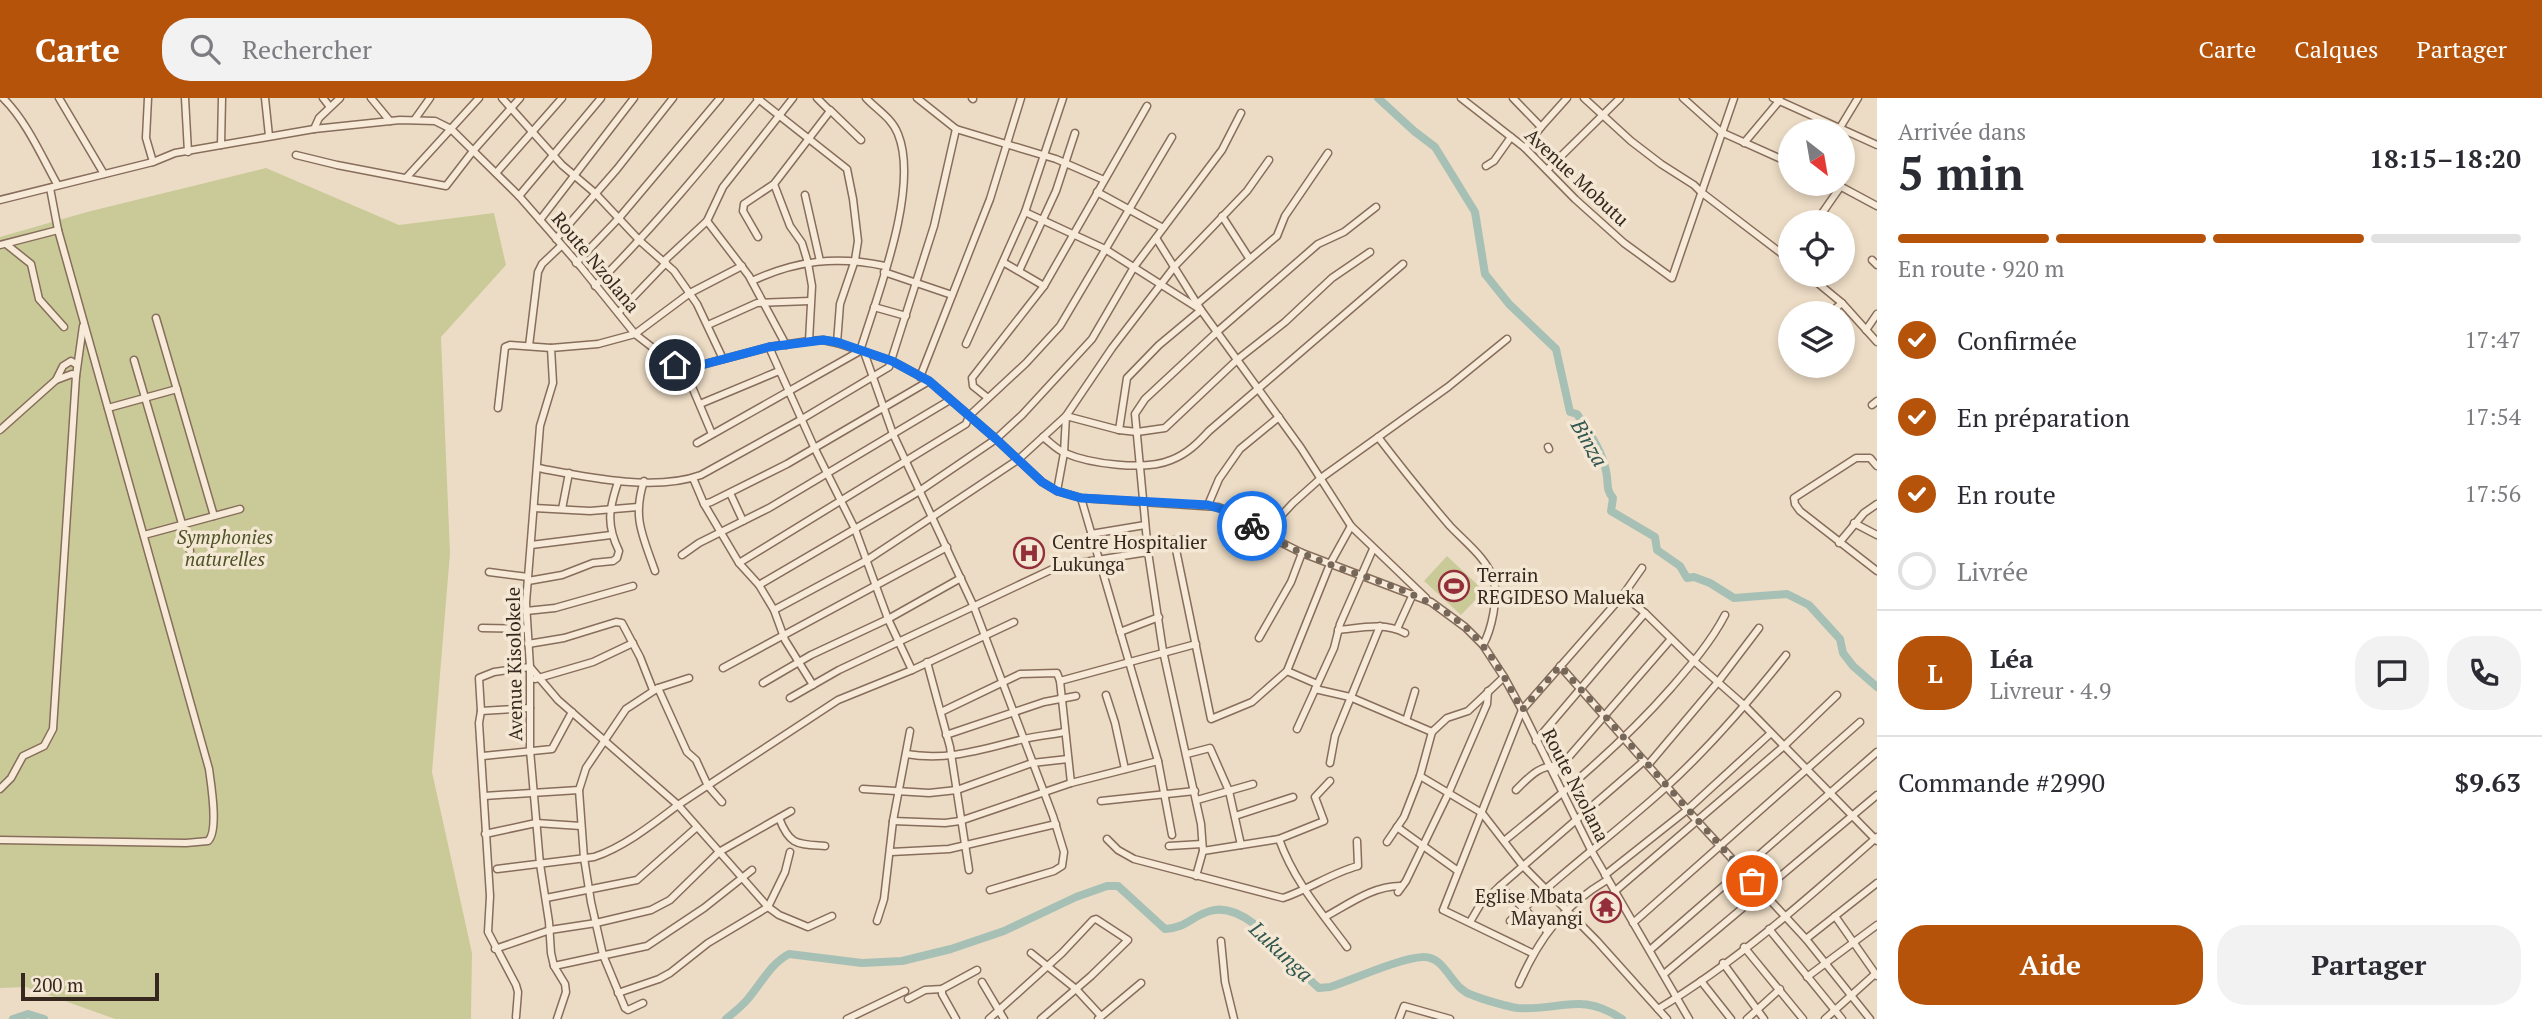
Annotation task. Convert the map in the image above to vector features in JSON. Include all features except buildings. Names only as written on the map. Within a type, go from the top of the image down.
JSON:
[{"type":"street","points":[[0,840],[187,844],[212,839],[209,769],[58,230],[54,186],[44,157],[14,110],[3,98]]},
{"type":"street","points":[[59,98],[104,174]]},
{"type":"street","points":[[148,98],[146,138],[153,162]]},
{"type":"street","points":[[185,98],[188,152]]},
{"type":"street","points":[[221,145],[222,98]]},
{"type":"street","points":[[265,98],[269,136]]},
{"type":"street","points":[[323,98],[330,107]]},
{"type":"street","points":[[314,129],[319,118],[340,98]]},
{"type":"street","points":[[372,98],[390,121]]},
{"type":"street","points":[[406,178],[479,98]]},
{"type":"street","points":[[502,98],[554,156],[665,262],[690,293],[723,359]]},
{"type":"street","points":[[296,155],[446,186],[520,98]]},
{"type":"street","points":[[496,173],[562,98]]},
{"type":"street","points":[[519,196],[601,98]]},
{"type":"street","points":[[540,220],[634,98]]},
{"type":"street","points":[[556,239],[673,98]]},
{"type":"street","points":[[576,263],[619,218],[720,98]]},
{"type":"street","points":[[595,286],[687,188],[758,98],[847,169],[858,241],[855,260],[840,304],[837,342]]},
{"type":"street","points":[[620,312],[707,221],[723,187],[793,98]]},
{"type":"street","points":[[817,98],[861,140]]},
{"type":"street","points":[[866,98],[894,125],[900,141],[904,188],[895,237],[862,351],[882,408],[918,492],[974,607],[1056,824],[1064,852],[1062,866],[1042,876],[990,890]]},
{"type":"street","points":[[917,98],[956,130],[1045,156],[1104,180]]},
{"type":"street","points":[[920,377],[990,199],[1021,98]]},
{"type":"street","points":[[965,344],[1025,212],[1063,98]]},
{"type":"street","name":"Avenue Mobutu","points":[[1461,98],[1525,148],[1624,243],[1672,278],[1701,192]]},
{"type":"street","points":[[1513,98],[1541,127]]},
{"type":"street","points":[[1525,148],[1567,98]]},
{"type":"street","points":[[1584,98],[1651,156],[1694,184],[1778,250]]},
{"type":"street","points":[[1547,170],[1620,98]]},
{"type":"street","points":[[1683,98],[1721,132],[1778,158]]},
{"type":"street","points":[[1701,192],[1734,98]]},
{"type":"street","points":[[1846,119],[1858,98]]},
{"type":"street","points":[[415,119],[427,99]]},
{"type":"street","points":[[1744,143],[1778,99],[1817,119]]},
{"type":"street","points":[[988,398],[973,386],[972,378],[1044,286],[1147,106]]},
{"type":"street","points":[[758,237],[742,208],[746,201],[774,184],[830,110]]},
{"type":"street","points":[[759,584],[918,492],[996,439],[1022,415],[1092,339],[1134,267],[1222,150],[1241,113]]},
{"type":"street","name":"Route Nzolana","points":[[0,200],[153,162],[176,153],[269,136],[390,121],[435,121],[451,130],[519,196],[620,312],[635,334],[675,365],[684,368],[769,347],[809,341],[837,342],[892,361],[929,381],[1042,482],[1057,491],[1081,498],[1208,505],[1231,512],[1264,534],[1302,553],[1431,602],[1483,645],[1504,677],[1591,850],[1689,1019]]},
{"type":"street","points":[[538,468],[618,482],[687,481],[802,419],[889,367],[938,212],[956,130]]},
{"type":"street","points":[[1019,271],[1044,219],[1075,133]]},
{"type":"street","points":[[1855,136],[1877,145]]},
{"type":"street","points":[[739,563],[966,424],[969,416],[1051,339],[1073,307],[1172,137]]},
{"type":"street","points":[[1486,166],[1494,161],[1511,137]]},
{"type":"street","points":[[1119,430],[1127,377],[1249,258],[1277,236],[1285,216],[1328,153]]},
{"type":"street","points":[[774,610],[867,560],[1019,459],[1066,416],[1112,348],[1175,266],[1252,185],[1269,160]]},
{"type":"street","points":[[774,184],[790,226],[802,243],[808,263],[811,286],[809,341]]},
{"type":"street","points":[[1097,192],[1163,228]]},
{"type":"street","points":[[1855,194],[1877,206]]},
{"type":"street","points":[[805,195],[820,261]]},
{"type":"street","points":[[1196,876],[1202,847],[1197,800],[1163,651],[1145,525],[1135,422],[1137,409],[1218,331],[1318,244],[1344,232],[1376,207]]},
{"type":"street","points":[[1025,212],[1105,249],[1200,306]]},
{"type":"street","points":[[1222,216],[1249,258]]},
{"type":"street","points":[[707,221],[752,281],[786,345]]},
{"type":"street","points":[[3,245],[58,230]]},
{"type":"street","points":[[1156,239],[1321,478],[1351,526],[1431,602]]},
{"type":"street","points":[[3,245],[31,264],[39,299],[64,327]]},
{"type":"street","points":[[529,346],[538,272],[542,264],[561,246]]},
{"type":"street","points":[[1066,416],[1119,430],[1137,432],[1165,428],[1238,359],[1332,278],[1370,252]]},
{"type":"street","points":[[752,281],[808,263],[855,260],[952,295]]},
{"type":"street","points":[[1003,262],[1044,286]]},
{"type":"street","points":[[1043,437],[1064,453],[1115,465],[1160,464],[1185,453],[1403,264]]},
{"type":"street","points":[[498,408],[505,347],[510,345],[551,348],[598,344],[635,334],[690,293],[742,266]]},
{"type":"street","points":[[1823,287],[1840,301]]},
{"type":"street","points":[[708,325],[750,305],[810,300]]},
{"type":"street","points":[[874,307],[906,316]]},
{"type":"street","points":[[1866,330],[1877,314]]},
{"type":"street","points":[[156,318],[214,516]]},
{"type":"street","points":[[1855,318],[1877,342]]},
{"type":"street","points":[[0,789],[11,778],[23,756],[44,746],[53,729],[76,376],[84,321]]},
{"type":"street","points":[[1264,534],[1321,478],[1448,387],[1507,339]]},
{"type":"street","points":[[769,347],[855,529],[888,619],[912,670]]},
{"type":"street","name":"Avenue Kisolokele","points":[[551,348],[553,383],[540,426],[526,611],[530,667],[530,750],[540,864],[554,966],[565,984],[566,992],[557,1019]]},
{"type":"street","points":[[697,443],[862,351]]},
{"type":"street","points":[[0,430],[56,380],[66,362],[71,360],[77,365]]},
{"type":"street","points":[[134,360],[190,551]]},
{"type":"street","points":[[684,368],[712,434]]},
{"type":"street","points":[[700,404],[779,371]]},
{"type":"street","points":[[56,380],[72,374],[76,376]]},
{"type":"street","points":[[704,504],[730,493],[929,381]]},
{"type":"street","points":[[108,408],[177,389]]},
{"type":"street","points":[[682,555],[950,400]]},
{"type":"street","points":[[1057,491],[1064,453],[1066,416]]},
{"type":"street","points":[[1208,505],[1224,471],[1240,449],[1279,417]]},
{"type":"street","points":[[1378,437],[1481,559],[1491,575],[1495,593],[1483,645]]},
{"type":"street","points":[[1877,466],[1870,458],[1856,458],[1794,498],[1800,511],[1877,571]]},
{"type":"street","points":[[562,509],[569,474]]},
{"type":"street","points":[[693,478],[704,504],[739,563],[759,584],[774,610],[785,640],[813,684]]},
{"type":"street","points":[[644,481],[638,507],[639,519],[655,571]]},
{"type":"street","points":[[489,572],[528,579],[562,575],[593,563],[613,561],[619,551],[611,535],[611,509],[618,482]]},
{"type":"street","points":[[730,493],[743,521]]},
{"type":"street","points":[[1081,498],[1158,761],[1172,835]]},
{"type":"street","points":[[1839,543],[1854,523],[1877,504]]},
{"type":"street","points":[[534,508],[590,511],[638,507]]},
{"type":"street","points":[[144,535],[240,509]]},
{"type":"street","points":[[1854,523],[1877,535]]},
{"type":"street","points":[[1091,534],[1145,525]]},
{"type":"street","points":[[1174,540],[1212,719],[1252,702],[1287,671],[1330,564],[1351,526]]},
{"type":"street","points":[[531,545],[611,535]]},
{"type":"street","points":[[723,668],[947,547]]},
{"type":"street","points":[[1297,729],[1334,648],[1338,630],[1373,548]]},
{"type":"street","points":[[790,698],[813,684],[1059,566],[1148,552]]},
{"type":"street","points":[[1259,638],[1291,582],[1302,553]]},
{"type":"street","points":[[1532,953],[1443,910],[1522,710],[1623,595],[1642,568]]},
{"type":"street","points":[[763,683],[961,578]]},
{"type":"street","points":[[526,611],[555,607],[633,586]]},
{"type":"street","points":[[1397,629],[1413,594]]},
{"type":"street","points":[[1623,595],[1745,706],[1876,839],[1786,917],[1701,981],[1658,1009]]},
{"type":"street","points":[[1536,741],[1645,613]]},
{"type":"street","points":[[1504,841],[1624,738],[1694,661],[1717,631],[1725,615]]},
{"type":"street","points":[[1120,632],[1159,617]]},
{"type":"street","points":[[528,644],[564,638],[618,621],[625,626],[687,752],[696,760],[708,786],[722,802]]},
{"type":"street","points":[[496,869],[604,854],[838,700],[912,670],[1014,622]]},
{"type":"street","points":[[1338,630],[1380,626],[1405,633]]},
{"type":"street","points":[[1330,763],[1335,736],[1380,626]]},
{"type":"street","points":[[482,628],[527,629]]},
{"type":"street","points":[[1470,922],[1480,905],[1500,886],[1646,763],[1718,682],[1759,628]]},
{"type":"street","points":[[1553,774],[1671,639]]},
{"type":"street","points":[[530,681],[593,662],[633,643]]},
{"type":"street","points":[[1060,681],[1129,660],[1196,644]]},
{"type":"street","points":[[1510,920],[1667,786],[1745,706],[1786,655]]},
{"type":"street","points":[[928,662],[951,757],[969,870]]},
{"type":"street","points":[[1560,666],[1721,848],[1806,939],[1870,1019]]},
{"type":"street","points":[[516,1017],[516,985],[488,932],[490,896],[479,723],[480,678],[494,672],[530,667],[572,712],[678,805],[768,907],[779,915],[808,927],[832,916]]},
{"type":"street","points":[[1287,671],[1316,687],[1350,697],[1432,732]]},
{"type":"street","points":[[941,712],[1025,672],[1057,673],[1071,783]]},
{"type":"street","points":[[1387,842],[1404,817],[1420,776],[1432,732],[1447,718],[1468,711],[1504,677]]},
{"type":"street","points":[[643,1003],[626,1009],[603,955],[584,858],[579,790],[586,768],[626,709],[656,689],[689,678]]},
{"type":"street","points":[[1406,721],[1415,691]]},
{"type":"street","points":[[1325,917],[1369,893],[1389,886],[1400,889],[1449,792],[1487,704],[1488,691]]},
{"type":"street","points":[[1106,695],[1125,769]]},
{"type":"street","points":[[1615,892],[1698,822],[1838,695]]},
{"type":"street","points":[[946,734],[1044,702],[1076,696]]},
{"type":"street","points":[[481,711],[530,708]]},
{"type":"street","points":[[483,756],[552,749],[572,712]]},
{"type":"street","points":[[1633,923],[1721,848],[1860,722]]},
{"type":"street","points":[[877,921],[884,899],[893,821],[910,731]]},
{"type":"street","points":[[906,754],[930,758],[951,757],[1024,739],[1064,733]]},
{"type":"street","points":[[1519,984],[1532,953],[1565,911],[1687,810],[1771,733]]},
{"type":"street","points":[[1187,754],[1210,748],[1229,791],[1241,845]]},
{"type":"street","points":[[1650,950],[1877,752]]},
{"type":"street","points":[[863,789],[929,793],[957,790],[1032,763],[1068,759]]},
{"type":"street","points":[[893,821],[960,821],[1071,783],[1158,761]]},
{"type":"street","points":[[1516,790],[1532,773],[1549,765],[1561,765]]},
{"type":"street","points":[[1420,776],[1482,813],[1523,866],[1597,941],[1667,1019]]},
{"type":"street","points":[[1169,846],[1241,845],[1279,839],[1324,821],[1315,797],[1330,781]]},
{"type":"street","points":[[1197,800],[1253,784]]},
{"type":"street","points":[[484,796],[579,790]]},
{"type":"street","points":[[1101,801],[1195,791]]},
{"type":"street","points":[[1664,974],[1877,795]]},
{"type":"street","points":[[1235,816],[1293,797]]},
{"type":"street","points":[[495,949],[550,930],[596,923],[651,909],[670,900],[719,852],[791,811]]},
{"type":"street","points":[[779,818],[786,835],[792,841],[803,845],[825,846]]},
{"type":"street","points":[[485,834],[536,823],[581,826]]},
{"type":"street","points":[[891,852],[933,851],[965,846],[1056,824]]},
{"type":"street","points":[[546,898],[589,891],[644,876],[697,827]]},
{"type":"street","points":[[1397,827],[1458,871]]},
{"type":"street","points":[[1107,839],[1118,850],[1134,859],[1283,898],[1304,891],[1338,871],[1358,866],[1357,841]]},
{"type":"street","points":[[1279,839],[1287,861],[1304,891],[1347,947]]},
{"type":"street","points":[[618,993],[670,973],[698,950],[768,907],[782,879],[790,852]]},
{"type":"street","points":[[554,966],[647,946],[704,908],[752,870]]},
{"type":"street","points":[[1806,939],[1877,883]]},
{"type":"street","points":[[1500,886],[1547,931]]},
{"type":"street","points":[[1825,1019],[1876,975],[1835,916]]},
{"type":"street","points":[[989,1019],[1047,967],[1093,920],[1096,919],[1128,940],[1041,1019]]},
{"type":"street","points":[[1769,929],[1842,1019]]},
{"type":"street","points":[[1807,977],[1876,929]]},
{"type":"street","points":[[1221,941],[1225,982],[1234,1019]]},
{"type":"street","points":[[1744,947],[1803,1019]]},
{"type":"street","points":[[1031,953],[1076,989],[1100,1018],[1141,983]]},
{"type":"street","points":[[1723,963],[1764,1019]]},
{"type":"street","points":[[847,1019],[907,995],[942,989],[977,970]]},
{"type":"street","points":[[1701,981],[1731,1019]]},
{"type":"street","points":[[982,982],[1004,1019]]},
{"type":"street","points":[[942,989],[942,994],[956,1019]]},
{"type":"street","points":[[1747,1019],[1780,989]]},
{"type":"street","points":[[1399,1019],[1404,1006],[1450,1019]]},
{"type":"green space","name":"Symphonies naturelles","points":[[266,168],[399,225],[494,213],[506,265],[441,337],[450,553],[432,772],[472,953],[471,1019],[115,1019],[26,987],[0,988],[0,237],[87,212]]},
{"type":"green space","name":"Terrain REGIDESO Malueka","points":[[1447,556],[1484,591],[1461,615],[1424,581]]},
{"type":"waterway","name":"Binza","points":[[1378,98],[1435,147],[1475,212],[1485,274],[1509,304],[1556,349],[1570,412],[1577,414],[1604,463],[1608,488],[1613,498],[1611,511],[1655,537],[1657,550],[1680,566],[1687,578],[1694,577],[1710,583],[1734,598],[1787,594],[1809,605],[1840,639],[1843,653],[1853,666],[1877,687]]},
{"type":"waterway","name":"Lukunga","points":[[726,1019],[740,1008],[776,963],[789,954],[862,963],[902,961],[951,949],[1004,931],[1076,897],[1107,886],[1118,886],[1165,929],[1210,911],[1225,910],[1240,915],[1269,937],[1319,988],[1330,987],[1390,965],[1423,957],[1437,962],[1465,992],[1488,1001],[1518,1008],[1582,1004],[1594,1006],[1622,1019]]},
{"type":"waterway","name":"Lukunga","points":[[13,1019],[28,1014],[44,1019]]},
{"type":"way so far","points":[[1252,526],[1302,553],[1431,602],[1483,645],[1522,710],[1560,666],[1752,881]]},
{"type":"place","name":"Centre Hospitalier Lukunga","points":[[1029,553]]},
{"type":"place","name":"Terrain REGIDESO Malueka","points":[[1454,586]]},
{"type":"place","name":"Eglise Mbata Mayangi","points":[[1606,907]]},
{"type":"route","points":[[675,365],[690,368],[769,347],[823,340],[837,342],[892,361],[929,381],[1042,482],[1057,491],[1081,498],[1208,505],[1231,512],[1252,526]]}]
